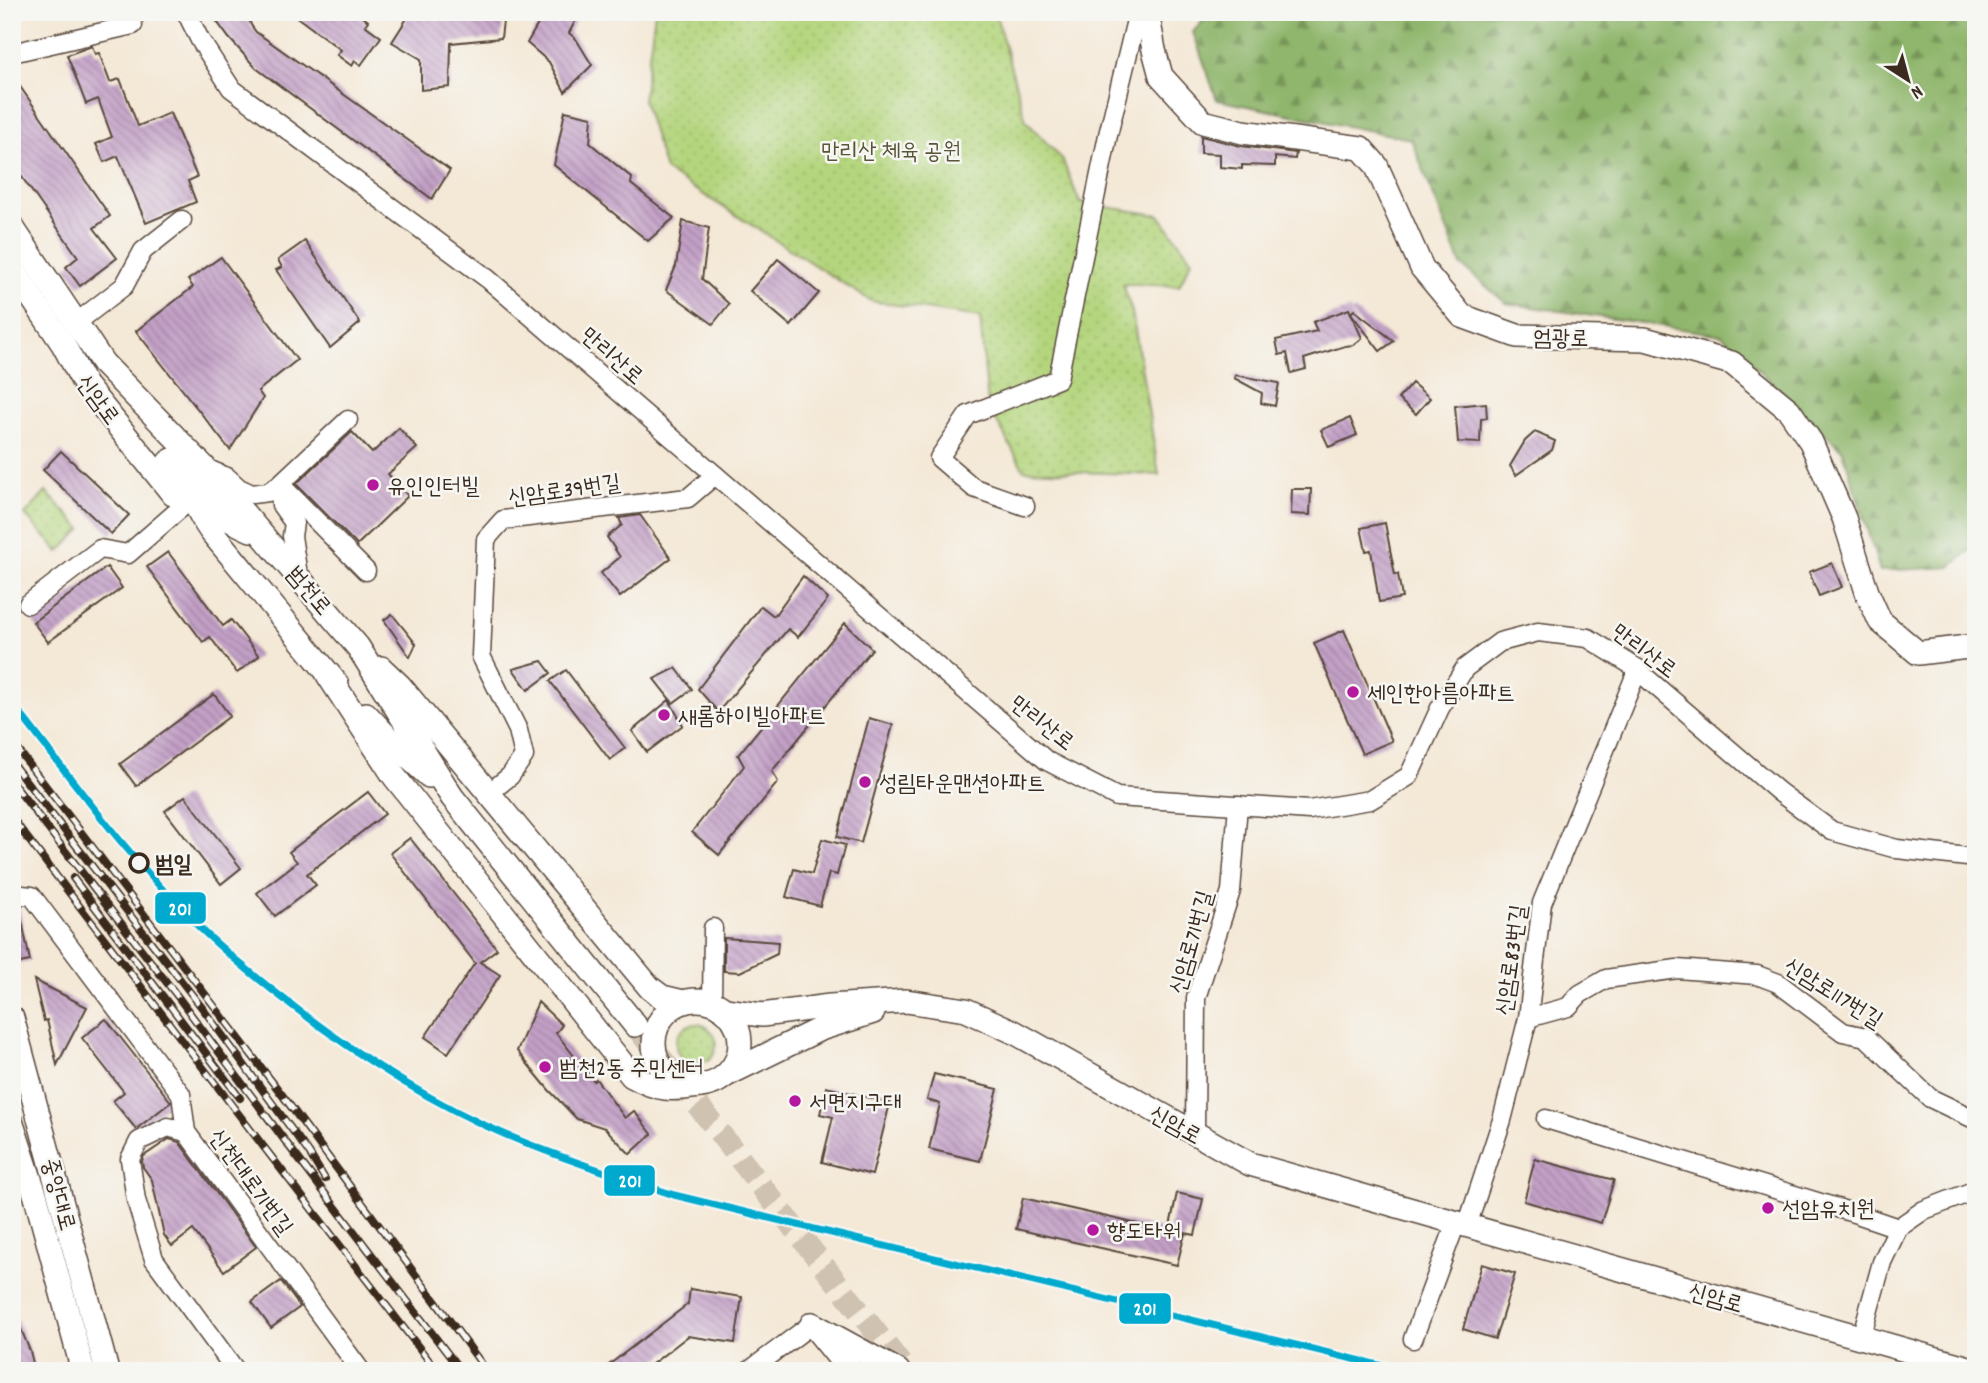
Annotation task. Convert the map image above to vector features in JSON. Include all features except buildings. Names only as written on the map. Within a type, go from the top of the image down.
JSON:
[{"type":"main road","name":"엄광로","points":[[1147,12],[1161,76],[1203,122],[1242,132],[1360,148],[1376,165],[1422,268],[1462,316],[1517,336],[1645,339],[1732,363],[1789,410],[1811,442],[1844,518],[1867,592],[1880,621],[1918,653],[1976,646]]},
{"type":"main road","name":"신암로","points":[[12,227],[103,363],[141,403]]},
{"type":"main road","name":"신암로","points":[[12,268],[63,344],[85,385],[192,513]]},
{"type":"main road","name":"범천로","points":[[141,403],[205,468],[358,647],[452,797],[635,1025]]},
{"type":"main road","points":[[192,513],[190,495],[170,470],[169,462],[172,460],[179,463],[211,503],[230,520],[264,536]]},
{"type":"main road","name":"범천로","points":[[192,513],[328,675],[394,744],[452,797]]},
{"type":"main road","points":[[358,647],[400,686],[650,988],[662,997],[683,1002],[698,1000],[762,1015],[830,1006],[906,1001]]},
{"type":"main road","points":[[328,675],[394,776],[632,1076],[650,1086],[671,1089],[713,1083],[820,1029],[906,1001]]},
{"type":"main road","name":"신암로","points":[[906,1001],[966,1010],[1014,1032],[1250,1164],[1976,1370]]},
{"type":"main road","points":[[683,1002],[671,1009],[662,1019],[656,1031],[654,1045],[664,1070],[674,1079],[686,1085],[700,1086]]},
{"type":"main road","points":[[719,1006],[735,1021],[740,1035],[740,1049],[735,1063],[726,1075]]},
{"type":"main road","name":"중앙대로","points":[[12,1018],[107,1371]]},
{"type":"main road","name":"중앙대로","points":[[12,1124],[36,1197],[83,1371]]},
{"type":"main road","points":[[812,1324],[850,1371]]},
{"type":"main road","points":[[812,1324],[898,1371]]},
{"type":"street","points":[[1025,506],[974,488],[939,458],[968,415],[1058,379],[1108,135],[1138,12]]},
{"type":"street","name":"만리산로","points":[[193,17],[200,40],[231,88],[488,279],[1048,761],[1117,797],[1309,810],[1370,800],[1409,776],[1440,708],[1465,668],[1500,642],[1538,632],[1588,638],[1638,668],[1653,684],[1779,792],[1832,831],[1897,849],[1976,858]]},
{"type":"street","points":[[12,53],[133,25]]},
{"type":"street","points":[[75,323],[124,286],[143,251],[181,220]]},
{"type":"street","points":[[205,468],[227,477],[239,488],[252,494],[268,492],[348,420]]},
{"type":"street","name":"신암로39번길","points":[[489,793],[510,776],[524,756],[518,730],[481,656],[486,539],[503,520],[688,498],[715,474]]},
{"type":"street","points":[[280,484],[366,571]]},
{"type":"street","points":[[280,484],[281,505],[294,523],[292,536],[298,575]]},
{"type":"street","points":[[28,604],[100,549],[128,554],[192,513]]},
{"type":"street","name":"신암로83번길","points":[[1462,1224],[1502,1120],[1528,1018],[1542,902],[1638,668]]},
{"type":"street","name":"신암로71번길","points":[[1195,1135],[1196,998],[1231,891],[1238,805]]},
{"type":"street","name":"신천대로71번길","points":[[12,894],[32,896],[181,1094],[186,1132],[361,1371]]},
{"type":"street","points":[[713,928],[719,1006]]},
{"type":"street","name":"신암로117번길","points":[[1528,1018],[1568,1007],[1580,994],[1606,979],[1677,969],[1757,975],[1778,983],[1843,1032],[1866,1037],[1930,1098],[1976,1120]]},
{"type":"street","points":[[1546,1119],[1898,1228]]},
{"type":"street","points":[[186,1132],[168,1127],[139,1141],[130,1159],[136,1200],[154,1259],[236,1371]]},
{"type":"street","points":[[1861,1338],[1882,1262],[1898,1228],[1924,1210],[1976,1190]]},
{"type":"street","points":[[1413,1339],[1462,1224]]},
{"type":"street","points":[[749,1371],[812,1324]]},
{"type":"green space","name":"만리산 체육 공원","points":[[655,12],[995,12],[1026,121],[1062,159],[1080,203],[1159,215],[1192,260],[1179,286],[1123,284],[1132,312],[1159,475],[1024,470],[988,406],[980,317],[871,301],[665,170],[643,100]]},
{"type":"green space","points":[[1211,12],[1976,12],[1976,546],[1950,567],[1880,571],[1843,451],[1722,335],[1506,303],[1461,265],[1411,139],[1217,100],[1193,32]]},
{"type":"green space","points":[[46,492],[82,529],[59,552],[25,515]]},
{"type":"green space","points":[[696,1024],[704,1025],[710,1030],[715,1036],[715,1052],[710,1058],[704,1063],[696,1064],[688,1063],[682,1058],[677,1052],[676,1044],[677,1036],[682,1030],[688,1025]]},
{"type":"tunnel","points":[[635,1025],[906,1371]]},
{"type":"railway","points":[[12,742],[280,1092],[487,1371]]},
{"type":"railway","points":[[12,763],[203,1009],[309,1153],[325,1179]]},
{"type":"railway","points":[[12,782],[461,1371]]},
{"type":"railway","points":[[12,818],[437,1371]]},
{"type":"railway","points":[[73,878],[240,1098]]},
{"type":"transit line","name":"201","points":[[12,703],[123,844],[213,940],[326,1031],[412,1087],[473,1120],[546,1151],[674,1195],[1403,1371]]},
{"type":"place","name":"유인인터빌","points":[[373,485]]},
{"type":"place","name":"세인한아름아파트","points":[[1353,692]]},
{"type":"place","name":"새롬하이빌아파트","points":[[664,715]]},
{"type":"place","name":"성림타운맨션아파트","points":[[865,782]]},
{"type":"place","name":"범일","points":[[139,863]]},
{"type":"place","name":"범천2동 주민센터","points":[[545,1067]]},
{"type":"place","name":"서면지구대","points":[[795,1101]]},
{"type":"place","name":"선암유치원","points":[[1768,1208]]},
{"type":"place","name":"향도타워","points":[[1093,1230]]}]
